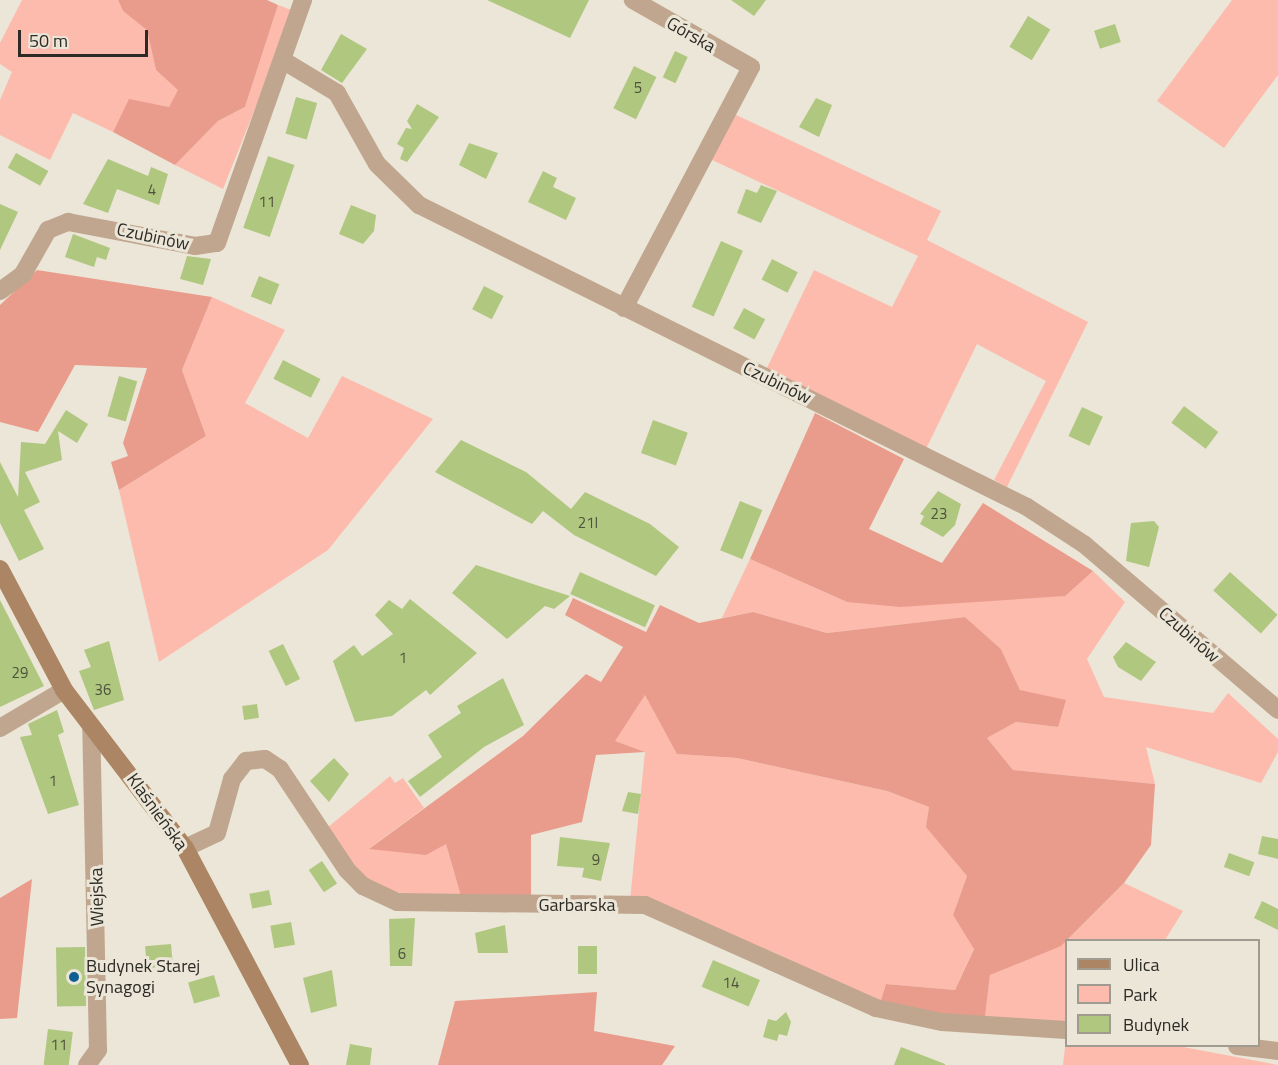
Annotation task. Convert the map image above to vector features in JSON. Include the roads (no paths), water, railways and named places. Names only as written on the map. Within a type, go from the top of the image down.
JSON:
[{"type":"street","name":"Czubinów","points":[[0,291],[23,274],[48,230],[68,222],[195,246],[217,243],[249,139],[284,60],[303,0]]},
{"type":"street","name":"Górska","points":[[624,308],[751,67],[633,0]]},
{"type":"street","name":"Czubinów","points":[[284,60],[337,93],[377,164],[419,205],[1062,527],[1278,710]]},
{"type":"street","name":"Klaśnieńska","points":[[0,569],[64,690],[90,727],[185,848],[300,1065]]},
{"type":"street","points":[[0,728],[64,690]]},
{"type":"street","name":"Wiejska","points":[[87,1065],[98,1050],[90,727]]},
{"type":"street","name":"Garbarska","points":[[185,848],[217,833],[232,779],[246,761],[265,759],[280,769],[347,870],[363,886],[397,902],[645,905],[876,1008],[942,1022],[1058,1030]]},
{"type":"street","points":[[1245,1047],[1278,1051]]},
{"type":"place","name":"Budynek Starej Synagogi","points":[[74,977]]}]
